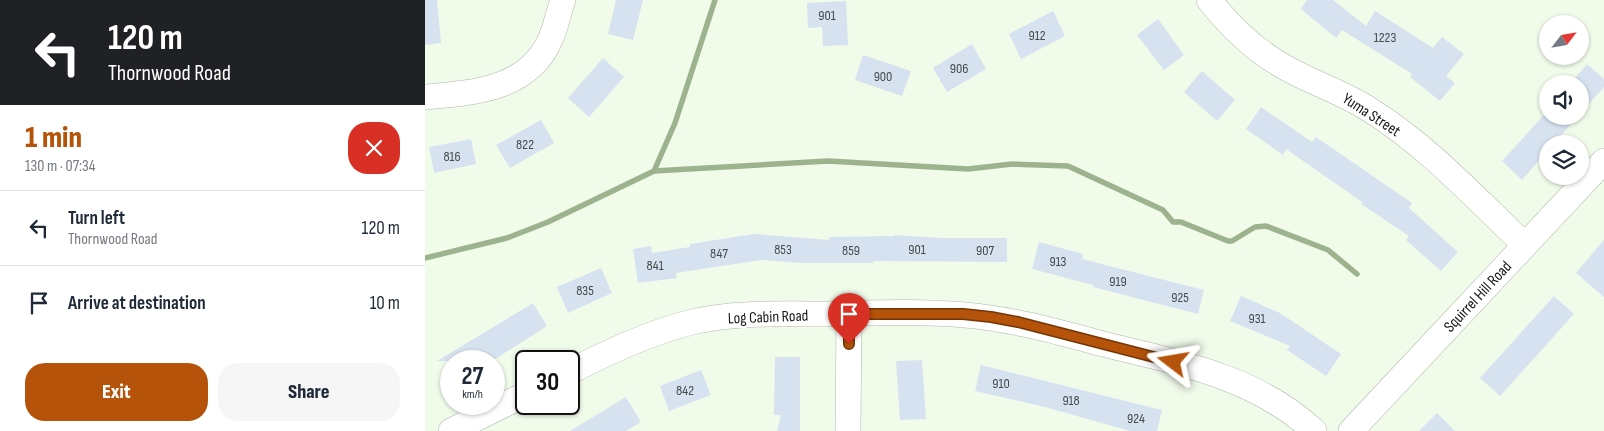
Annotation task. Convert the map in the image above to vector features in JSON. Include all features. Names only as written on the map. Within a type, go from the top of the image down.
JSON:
[{"type":"street","points":[[425,97],[495,88],[523,74],[538,59],[550,41],[563,0]]},
{"type":"street","name":"Yuma Street","points":[[1209,0],[1232,28],[1270,59],[1335,90],[1393,125],[1435,159],[1525,245]]},
{"type":"street","name":"Squirrel Hill Road","points":[[1351,431],[1604,161]]},
{"type":"street","points":[[848,431],[849,314]]},
{"type":"street","name":"Log Cabin Road","points":[[580,367],[651,334],[693,322],[725,317],[963,314],[1018,322],[1212,372],[1248,385],[1282,404],[1314,431]]},
{"type":"street","points":[[451,431],[515,399]]},
{"type":"building","points":[[425,0],[437,0],[441,43],[425,45]]},
{"type":"building","points":[[616,0],[643,0],[633,40],[608,34]]},
{"type":"building","points":[[1307,0],[1333,0],[1366,26],[1375,11],[1433,48],[1442,37],[1464,54],[1446,76],[1455,83],[1440,101],[1410,77],[1412,74],[1342,30],[1336,38],[1301,9]]},
{"type":"building","points":[[846,1],[848,45],[823,46],[822,27],[808,28],[807,3]]},
{"type":"building","points":[[1053,11],[1065,36],[1021,59],[1009,34]]},
{"type":"building","points":[[1158,19],[1184,55],[1164,70],[1137,35]]},
{"type":"building","points":[[972,44],[986,69],[947,92],[933,68]]},
{"type":"building","points":[[863,55],[911,71],[902,96],[855,80]]},
{"type":"building","points":[[603,58],[624,77],[589,117],[568,98]]},
{"type":"building","points":[[1588,65],[1604,79],[1604,87],[1589,104],[1589,75],[1578,75]]},
{"type":"building","points":[[1202,71],[1235,100],[1217,121],[1184,92]]},
{"type":"building","points":[[1261,107],[1312,142],[1316,137],[1412,203],[1409,208],[1458,252],[1441,271],[1406,240],[1409,236],[1361,204],[1362,202],[1286,149],[1283,155],[1246,129]]},
{"type":"building","points":[[541,120],[554,143],[510,168],[496,145]]},
{"type":"building","points":[[1539,120],[1539,125],[1570,125],[1562,135],[1539,135],[1539,160],[1522,180],[1502,161]]},
{"type":"building","points":[[471,139],[476,164],[434,173],[429,147]]},
{"type":"building","points":[[754,234],[829,240],[829,237],[894,235],[941,238],[1007,238],[1007,262],[873,261],[873,263],[801,263],[761,260],[676,273],[677,278],[638,283],[633,249],[651,246],[652,253],[690,247],[690,244]]},
{"type":"building","points":[[1604,240],[1604,297],[1576,273]]},
{"type":"building","points":[[1039,242],[1083,254],[1082,259],[1204,290],[1198,314],[1032,269]]},
{"type":"building","points":[[601,268],[612,293],[568,313],[557,287]]},
{"type":"building","points":[[1241,296],[1280,313],[1341,354],[1326,376],[1287,350],[1290,346],[1230,321]]},
{"type":"building","points":[[1554,296],[1574,314],[1500,396],[1480,378]]},
{"type":"building","points":[[533,303],[547,326],[505,353],[505,350],[455,350]]},
{"type":"building","points":[[775,357],[800,357],[800,431],[777,431],[781,415],[774,415]]},
{"type":"building","points":[[922,360],[926,419],[900,420],[896,361]]},
{"type":"building","points":[[981,365],[1162,410],[1157,431],[1130,431],[1045,407],[975,391]]},
{"type":"building","points":[[701,370],[711,395],[669,411],[660,386]]},
{"type":"building","points":[[626,397],[641,422],[626,431],[570,431]]},
{"type":"building","points":[[1437,413],[1455,431],[1419,431]]},
{"type":"waterway","points":[[654,171],[675,123],[715,0]]},
{"type":"waterway","points":[[425,258],[507,238],[548,222],[654,171],[828,161],[968,169],[1012,164],[1068,166],[1163,210],[1173,222],[1181,222],[1228,241],[1232,241],[1255,227],[1266,226],[1328,250],[1357,274]]},
{"type":"route","points":[[849,344],[849,314],[963,314],[1018,322],[1173,362]]}]
